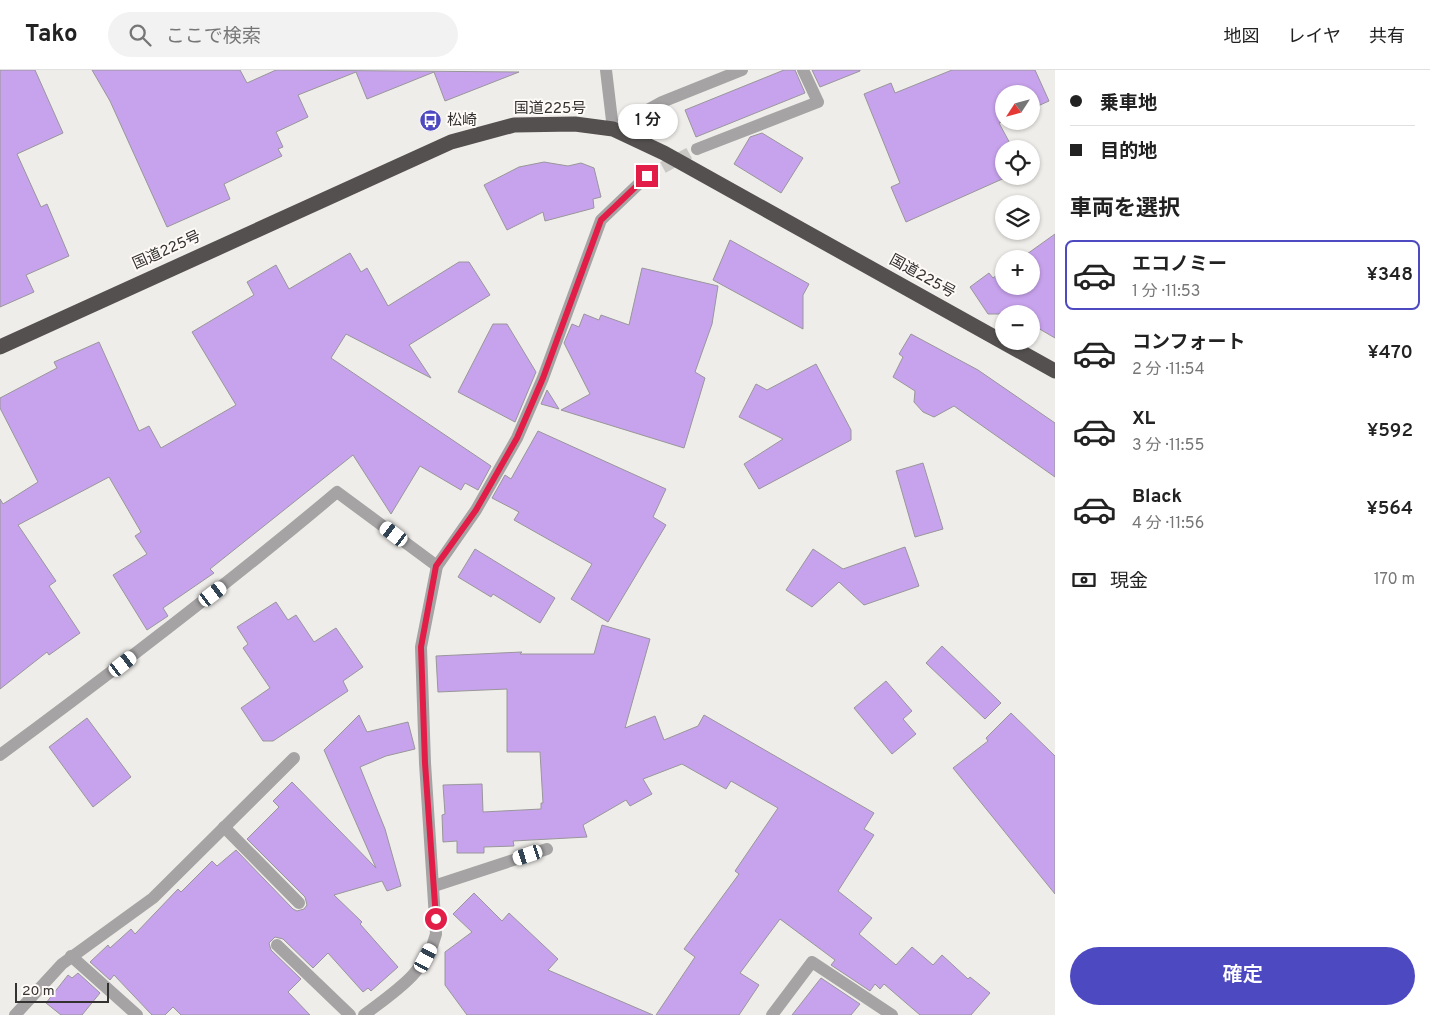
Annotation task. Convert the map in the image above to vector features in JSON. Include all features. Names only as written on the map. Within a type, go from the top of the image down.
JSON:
[{"type":"highway","name":"国道225号","points":[[0,347],[451,142],[514,125],[575,124],[613,129],[664,153],[1055,371]]},
{"type":"street","points":[[606,70],[613,129],[662,102],[742,70]]},
{"type":"street","points":[[697,149],[818,102],[803,70]]},
{"type":"street","points":[[364,1015],[408,981],[426,958],[436,934],[425,763],[421,647],[436,566],[476,510],[517,438],[560,334],[601,220],[647,176]]},
{"type":"street","points":[[0,755],[243,571],[337,492],[436,566]]},
{"type":"street","points":[[14,1015],[71,956],[153,898],[294,758]]},
{"type":"street","points":[[224,827],[298,903]]},
{"type":"street","points":[[434,886],[547,849]]},
{"type":"street","points":[[277,945],[350,1015]]},
{"type":"street","points":[[71,956],[137,1015]]},
{"type":"street","points":[[772,1015],[812,962],[892,1015]]},
{"type":"building","points":[[0,70],[35,70],[63,133],[17,154],[41,207],[47,204],[69,256],[26,275],[34,292],[0,307]]},
{"type":"building","points":[[92,70],[240,70],[247,83],[276,70],[519,72],[445,101],[434,72],[367,99],[356,72],[298,95],[308,117],[276,132],[283,147],[278,149],[282,156],[224,184],[230,199],[167,227],[110,101]]},
{"type":"building","points":[[784,70],[795,70],[805,93],[696,137],[685,110]]},
{"type":"building","points":[[812,70],[860,70],[860,71],[820,87]]},
{"type":"building","points":[[952,70],[1035,70],[1049,101],[1040,105],[1040,85],[995,85],[995,130],[1003,130],[1008,140],[995,140],[995,182],[906,222],[891,187],[900,183],[864,94],[891,83],[895,93]]},
{"type":"building","points":[[762,133],[803,158],[781,193],[734,164],[750,137]]},
{"type":"building","points":[[544,162],[568,166],[581,163],[594,168],[601,197],[593,199],[594,208],[545,221],[543,212],[507,230],[484,185],[519,167]]},
{"type":"building","points":[[1055,234],[1055,338],[1040,329],[1040,305],[995,305],[995,314],[988,314],[970,287],[989,273],[993,278],[995,277],[995,295],[1040,295],[1040,250],[1033,250]]},
{"type":"building","points":[[730,240],[809,284],[803,295],[803,329],[713,280]]},
{"type":"building","points":[[350,253],[361,272],[367,268],[388,306],[459,262],[469,262],[490,295],[409,345],[431,378],[346,334],[331,358],[491,466],[478,490],[465,483],[461,490],[420,466],[391,514],[353,455],[210,569],[214,573],[163,608],[168,616],[147,630],[113,575],[147,554],[135,536],[141,532],[109,477],[18,525],[56,581],[49,586],[80,633],[49,655],[47,652],[0,689],[0,499],[3,504],[38,482],[0,408],[0,398],[57,368],[54,362],[99,342],[139,431],[149,426],[161,448],[236,405],[192,332],[254,295],[247,282],[276,265],[289,289]]},
{"type":"building","points":[[642,268],[718,286],[712,324],[695,372],[705,378],[684,448],[561,410],[590,394],[564,343],[572,324],[579,327],[584,314],[599,320],[601,315],[629,325]]},
{"type":"building","points":[[493,324],[507,324],[536,372],[515,422],[458,392]]},
{"type":"building","points":[[911,334],[978,370],[1055,423],[1055,477],[954,406],[934,417],[923,412],[914,402],[915,391],[893,377],[903,357],[899,354]]},
{"type":"building","points":[[816,364],[851,430],[851,440],[759,489],[744,464],[783,439],[739,417],[756,384],[767,390]]},
{"type":"building","points":[[547,390],[559,409],[541,404]]},
{"type":"building","points":[[538,431],[666,489],[653,517],[666,525],[608,622],[571,599],[592,564],[514,520],[519,512],[492,498],[505,475],[511,479]]},
{"type":"building","points":[[923,463],[943,529],[915,537],[896,471]]},
{"type":"building","points":[[905,547],[919,586],[864,605],[839,582],[812,607],[786,590],[813,549],[843,569]]},
{"type":"building","points":[[475,549],[555,598],[540,623],[493,594],[491,597],[458,577]]},
{"type":"building","points":[[276,602],[288,620],[296,615],[314,642],[336,628],[363,667],[343,681],[348,691],[273,741],[263,741],[241,708],[270,688],[243,648],[248,644],[237,627]]},
{"type":"building","points":[[602,625],[650,639],[625,728],[655,716],[664,740],[698,726],[704,715],[874,813],[864,829],[874,835],[838,891],[872,918],[859,934],[896,965],[912,947],[933,965],[942,955],[968,979],[970,977],[990,993],[971,1015],[920,1015],[884,984],[880,989],[875,984],[870,991],[831,965],[835,960],[780,919],[740,973],[759,985],[739,1015],[656,1015],[695,957],[684,949],[739,874],[735,871],[778,808],[731,781],[726,789],[682,764],[643,779],[652,794],[630,806],[626,800],[583,825],[587,837],[513,841],[514,846],[484,847],[484,853],[457,853],[457,841],[443,842],[442,815],[445,814],[443,785],[482,784],[483,812],[541,809],[541,803],[543,803],[540,752],[507,752],[507,689],[438,692],[436,656],[522,652],[520,654],[594,654]]},
{"type":"building","points":[[942,646],[1001,703],[985,719],[926,663]]},
{"type":"building","points":[[886,681],[912,711],[903,719],[916,734],[892,754],[854,708]]},
{"type":"building","points":[[1011,713],[1055,756],[1055,894],[953,768],[988,741],[986,738]]},
{"type":"building","points":[[359,715],[367,732],[408,722],[415,749],[386,756],[360,767],[385,829],[401,886],[387,891],[382,881],[334,895],[362,922],[360,924],[398,967],[371,991],[368,988],[363,992],[328,953],[313,968],[283,939],[275,937],[269,943],[271,950],[301,979],[288,992],[310,1015],[181,1015],[173,1007],[165,1015],[152,1015],[114,975],[110,980],[90,962],[108,945],[110,948],[131,929],[135,934],[178,889],[181,892],[212,861],[217,866],[236,850],[293,909],[297,911],[304,909],[307,905],[305,897],[247,839],[279,807],[273,801],[292,782],[376,868],[324,750]]},
{"type":"building","points":[[87,718],[131,777],[93,807],[49,747]]},
{"type":"building","points":[[474,893],[502,921],[509,913],[558,959],[548,970],[653,1015],[467,1015],[445,985],[445,952],[472,932],[453,914]]},
{"type":"building","points":[[78,973],[100,993],[82,1015],[61,1015],[46,1003],[68,975],[72,978]]},
{"type":"building","points":[[821,978],[860,1004],[851,1015],[792,1015]]},
{"type":"tunnel","points":[[647,176],[697,149]]},
{"type":"place","name":"松崎","points":[[431,121]]},
{"type":"route","points":[[436,919],[425,763],[421,647],[436,566],[476,510],[517,438],[543,378],[601,220],[647,176]]}]
